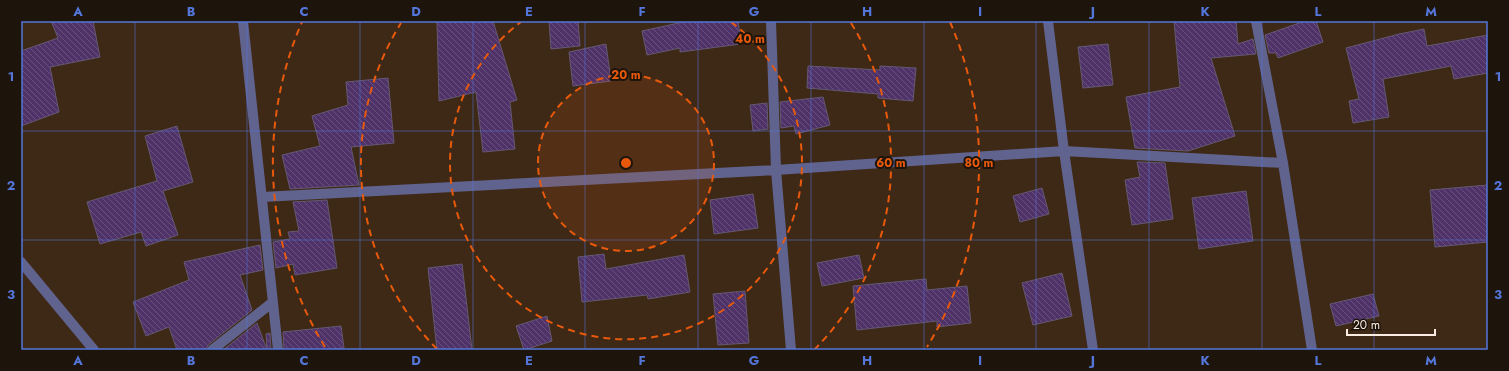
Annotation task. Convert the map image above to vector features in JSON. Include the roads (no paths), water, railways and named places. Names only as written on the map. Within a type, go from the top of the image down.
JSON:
[{"type":"street","points":[[243,21],[278,350]]},
{"type":"street","points":[[771,21],[776,170],[791,350]]},
{"type":"street","points":[[1048,21],[1064,151],[1093,350]]},
{"type":"street","points":[[1256,21],[1283,163],[1312,350]]},
{"type":"street","points":[[262,198],[776,170],[1064,151],[1283,163]]},
{"type":"street","points":[[21,262],[94,350]]},
{"type":"street","points":[[212,350],[273,302]]}]
